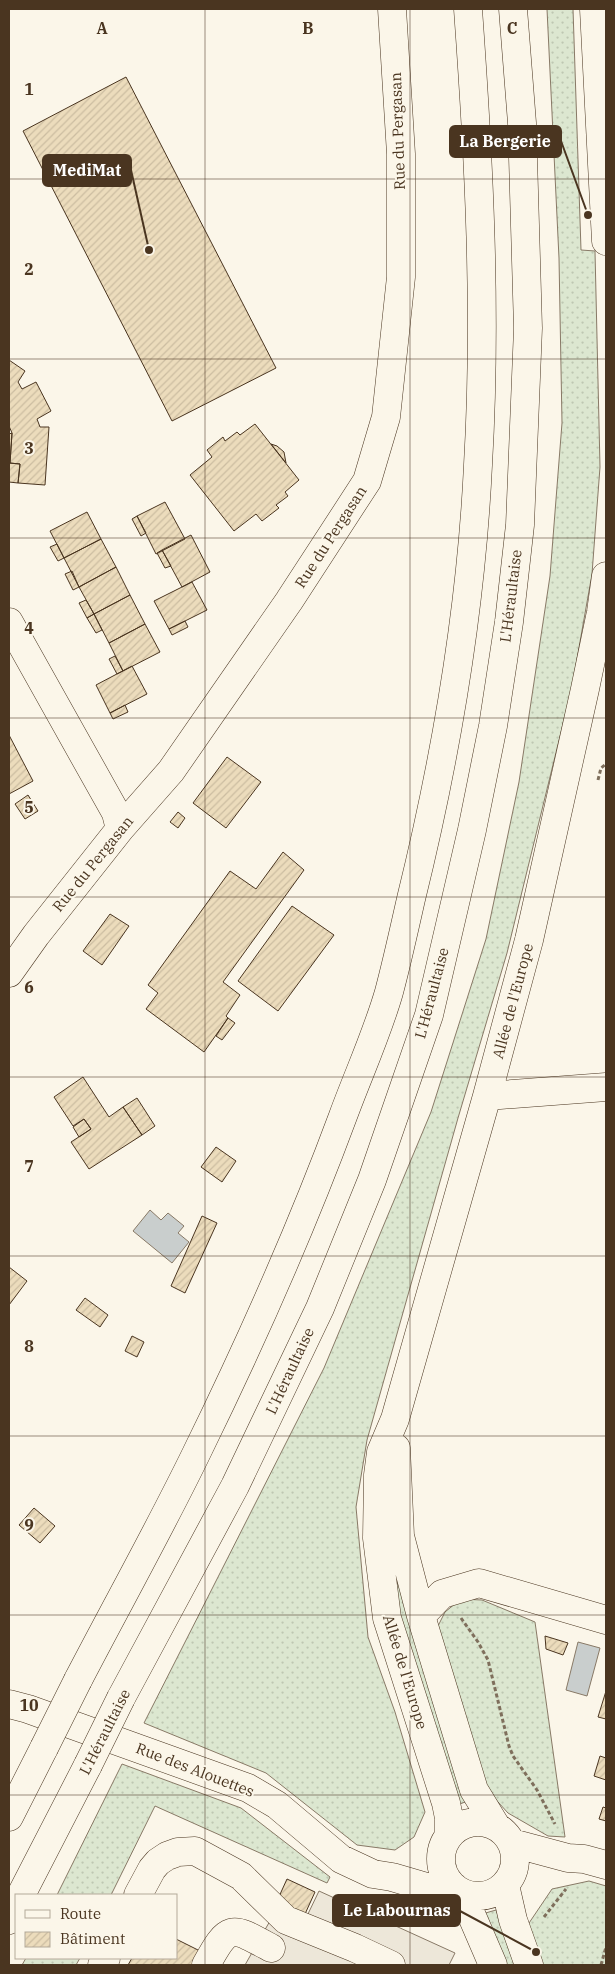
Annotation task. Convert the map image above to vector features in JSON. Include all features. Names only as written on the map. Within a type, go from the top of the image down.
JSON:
[{"type":"main road","name":"Rue du Pergasan","points":[[9,973],[36,935],[120,829],[171,771],[289,601],[368,481],[386,417],[393,364],[400,277],[400,154],[392,9]]},
{"type":"main road","points":[[9,1817],[78,1680],[195,1457],[280,1276],[328,1157],[388,995],[430,820],[450,713],[464,616],[474,521],[478,463],[482,317],[474,96],[468,9]]},
{"type":"main road","name":"L'Héraultaise","points":[[22,1894],[121,1698],[235,1486],[320,1308],[372,1180],[429,1015],[472,830],[493,726],[509,622],[520,525],[528,328],[522,123],[513,9]]},
{"type":"main road","points":[[594,9],[606,241]]},
{"type":"main road","name":"Allée de l'Europe","points":[[446,1840],[450,1818],[387,1618],[377,1538],[378,1475],[381,1452],[396,1419],[487,1096],[596,692],[606,576]]},
{"type":"main road","points":[[9,622],[116,813],[120,829]]},
{"type":"main road","points":[[487,1096],[606,1087]]},
{"type":"main road","name":"Allée de l'Europe","points":[[396,1419],[400,1536],[421,1616],[474,1790],[507,1855],[513,1920],[529,1965]]},
{"type":"main road","points":[[421,1616],[442,1594],[478,1583],[606,1620]]},
{"type":"main road","name":"Rue des Alouettes","points":[[9,1704],[38,1712],[248,1788],[277,1805],[341,1859],[373,1874],[392,1876],[433,1889],[458,1890]]},
{"type":"main road","points":[[392,1876],[420,1866],[459,1826],[471,1822],[484,1822],[507,1855]]},
{"type":"main road","points":[[446,1840],[442,1868],[446,1878],[458,1890],[493,1965]]},
{"type":"main road","points":[[139,1894],[158,1862],[178,1852],[194,1851],[241,1876],[286,1920],[350,1957],[391,1965]]},
{"type":"main road","points":[[507,1855],[584,1859],[606,1865]]},
{"type":"main road","points":[[458,1890],[473,1896],[496,1892],[507,1855]]},
{"type":"main road","points":[[9,1920],[15,1907]]},
{"type":"main road","points":[[206,1965],[220,1940],[228,1933],[239,1933],[267,1957],[286,1920]]},
{"type":"path","points":[[596,786],[601,768],[606,764]]},
{"type":"path","points":[[442,1594],[478,1642],[488,1660],[513,1756],[553,1819],[568,1858],[570,1877],[568,1886],[545,1914],[543,1922]]},
{"type":"path","points":[[601,1965],[606,1947]]},
{"type":"green space","points":[[547,9],[573,9],[581,250],[595,251],[600,467],[592,574],[572,687],[507,953],[458,1118],[367,1440],[356,1507],[368,1637],[395,1712],[425,1812],[414,1837],[395,1850],[357,1845],[266,1773],[144,1723],[324,1368],[431,1112],[486,939],[519,782],[550,576],[562,423],[559,258]]},
{"type":"green space","points":[[387,1540],[468,1801],[457,1805],[408,1659]]},
{"type":"green space","points":[[461,1599],[482,1600],[535,1622],[565,1837],[548,1836],[508,1813],[488,1791],[436,1630],[445,1612]]},
{"type":"green space","points":[[122,1764],[241,1808],[330,1877],[327,1883],[155,1806],[111,1894],[57,1894]]},
{"type":"green space","points":[[589,1881],[606,1886],[606,1965],[541,1965],[527,1926],[552,1889]]},
{"type":"green space","points":[[496,1910],[517,1965],[502,1965],[482,1914]]},
{"type":"green space","points":[[25,1959],[79,1959],[76,1965],[22,1965]]},
{"type":"shaded area","points":[[150,1210],[161,1220],[168,1213],[184,1226],[178,1233],[189,1242],[172,1263],[133,1231]]},
{"type":"shaded area","points":[[578,1642],[600,1648],[587,1696],[566,1690]]},
{"type":"shaded area","points":[[319,1891],[455,1953],[449,1965],[245,1965],[279,1905],[307,1916]]},
{"type":"building","points":[[126,77],[276,368],[172,421],[23,131]]},
{"type":"building","points":[[9,360],[25,371],[18,382],[22,389],[36,382],[51,411],[37,419],[40,427],[49,427],[45,485],[18,483],[20,464],[10,463],[12,433],[9,426]]},
{"type":"building","points":[[255,424],[299,480],[285,492],[288,496],[276,505],[279,508],[262,521],[256,514],[234,531],[190,475],[212,457],[207,450],[223,437],[225,441],[237,432],[240,435]]},
{"type":"building","points":[[12,433],[10,463],[9,463],[9,434]]},
{"type":"building","points":[[271,444],[284,452],[286,463]]},
{"type":"building","points":[[9,463],[20,464],[18,483],[9,482]]},
{"type":"building","points":[[165,502],[185,539],[156,554],[137,516]]},
{"type":"building","points":[[87,512],[101,539],[64,558],[50,531]]},
{"type":"building","points":[[137,516],[146,533],[141,536],[132,519]]},
{"type":"building","points":[[191,535],[210,572],[182,587],[162,550]]},
{"type":"building","points":[[101,539],[116,567],[79,587],[64,558]]},
{"type":"building","points":[[57,544],[64,558],[58,561],[50,547]]},
{"type":"building","points":[[162,550],[171,566],[165,568],[157,553]]},
{"type":"building","points":[[116,567],[130,595],[94,614],[79,587]]},
{"type":"building","points":[[72,571],[79,587],[73,590],[65,574]]},
{"type":"building","points":[[192,582],[207,610],[169,629],[154,601]]},
{"type":"building","points":[[130,595],[145,624],[109,643],[94,614]]},
{"type":"building","points":[[86,600],[94,614],[87,618],[79,603]]},
{"type":"building","points":[[94,614],[102,630],[96,633],[87,618]]},
{"type":"building","points":[[185,621],[188,627],[172,635],[169,629]]},
{"type":"building","points":[[145,624],[160,652],[123,671],[109,643]]},
{"type":"building","points":[[115,656],[123,671],[117,674],[109,659]]},
{"type":"building","points":[[132,666],[147,694],[110,713],[96,685]]},
{"type":"building","points":[[125,705],[128,712],[113,719],[110,713]]},
{"type":"building","points":[[9,735],[33,781],[9,794]]},
{"type":"building","points":[[227,757],[261,782],[226,828],[193,803]]},
{"type":"building","points":[[28,795],[38,811],[25,819],[15,804]]},
{"type":"building","points":[[178,812],[185,818],[178,828],[170,822]]},
{"type":"building","points":[[283,852],[304,870],[223,982],[240,995],[226,1016],[228,1018],[204,1052],[146,1009],[158,993],[148,985],[230,871],[256,889]]},
{"type":"building","points":[[292,906],[334,935],[278,1011],[238,981]]},
{"type":"building","points":[[110,914],[129,926],[102,965],[83,951]]},
{"type":"building","points":[[228,1018],[235,1023],[222,1040],[216,1036]]},
{"type":"building","points":[[83,1077],[109,1117],[123,1107],[142,1135],[89,1169],[71,1142],[91,1129],[84,1119],[73,1126],[54,1097]]},
{"type":"building","points":[[137,1098],[155,1126],[142,1135],[123,1107]]},
{"type":"building","points":[[84,1119],[91,1129],[79,1137],[73,1127]]},
{"type":"building","points":[[216,1147],[236,1161],[222,1182],[201,1167]]},
{"type":"building","points":[[202,1216],[217,1223],[185,1293],[171,1286]]},
{"type":"building","points":[[9,1267],[27,1281],[9,1305]]},
{"type":"building","points":[[85,1298],[108,1315],[100,1327],[76,1310]]},
{"type":"building","points":[[132,1336],[144,1342],[137,1357],[125,1351]]},
{"type":"building","points":[[34,1508],[55,1526],[40,1543],[19,1525]]},
{"type":"building","points":[[545,1636],[568,1643],[563,1655],[546,1649]]},
{"type":"building","points":[[606,1691],[606,1719],[598,1717]]},
{"type":"building","points":[[600,1756],[606,1758],[606,1780],[594,1776]]},
{"type":"building","points":[[603,1807],[606,1808],[606,1821],[599,1819]]},
{"type":"building","points":[[287,1879],[315,1892],[305,1914],[277,1901]]},
{"type":"building","points":[[178,1940],[204,1953],[197,1965],[128,1965],[131,1959],[178,1959]]},
{"type":"place","name":"La Bergerie","points":[[588,215]]},
{"type":"place","name":"MediMat","points":[[149,250]]},
{"type":"place","name":"Le Labournas","points":[[536,1952]]}]
